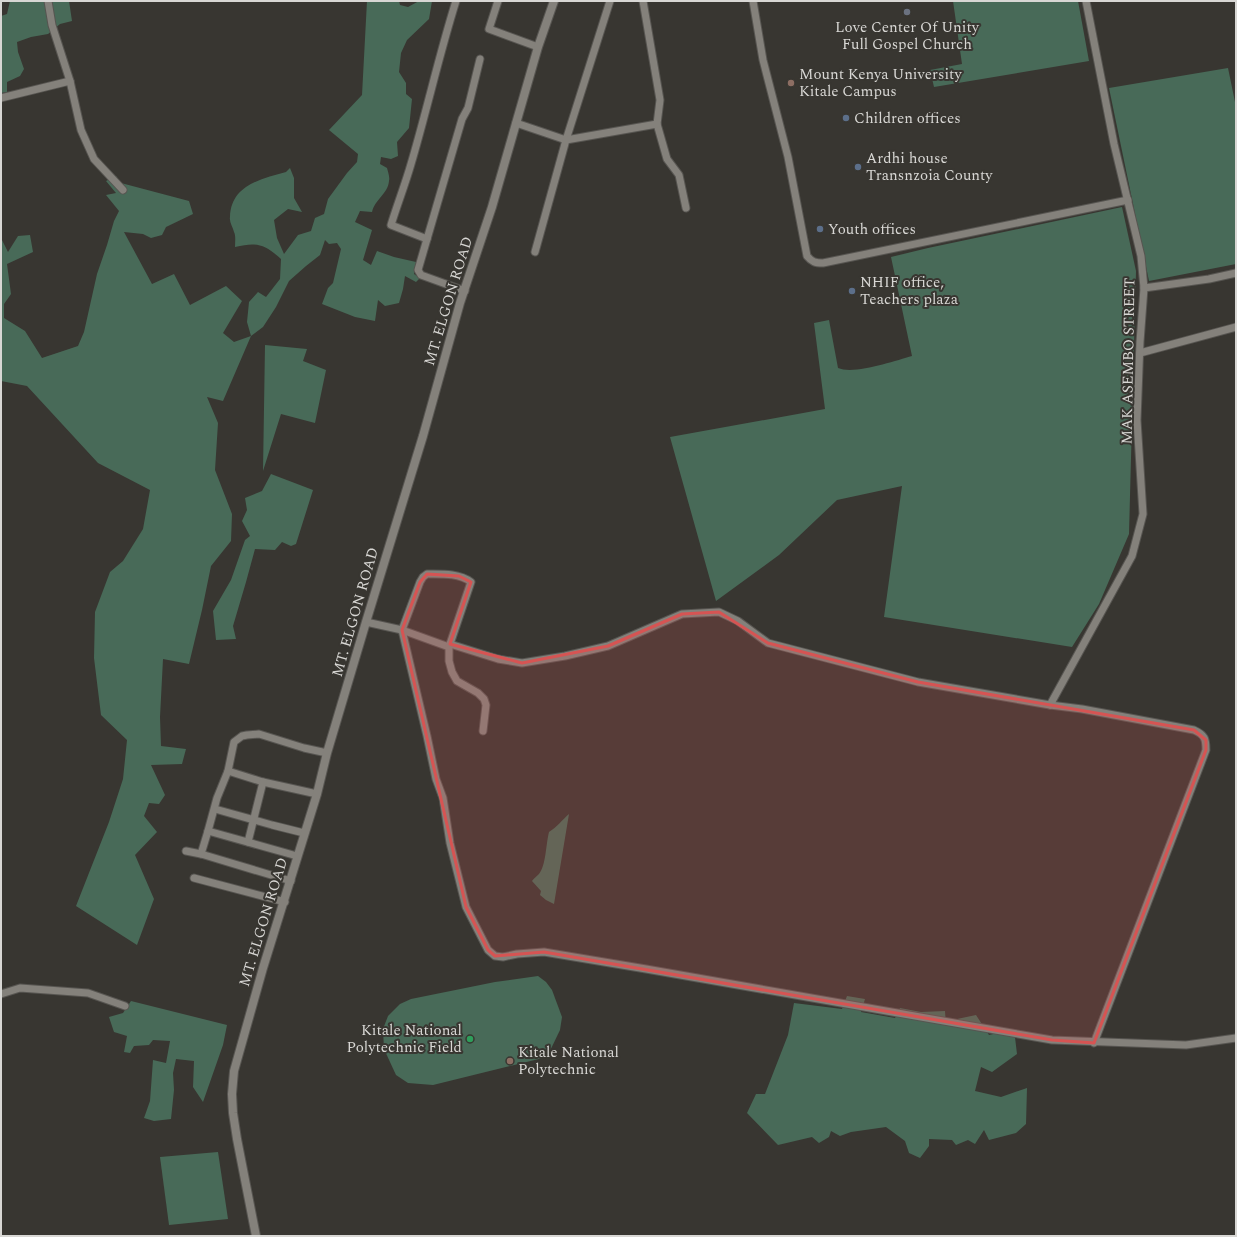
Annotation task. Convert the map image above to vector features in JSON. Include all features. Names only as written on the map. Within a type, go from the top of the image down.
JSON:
[{"type":"street","points":[[48,1],[52,25],[70,81],[81,130],[94,159],[123,190]]},
{"type":"street","points":[[427,239],[391,226],[411,165],[456,1]]},
{"type":"street","points":[[498,1],[489,29],[538,46]]},
{"type":"street","name":"MT. ELGON ROAD","points":[[256,1236],[237,1139],[232,1094],[232,1082],[242,1040],[285,902],[297,856],[317,794],[327,753],[423,436],[465,291],[492,207],[538,46],[554,1]]},
{"type":"street","points":[[536,252],[566,140],[610,1]]},
{"type":"street","points":[[643,1],[660,100],[656,124],[667,159],[679,175],[686,208]]},
{"type":"street","points":[[753,1],[763,60],[788,157],[807,256],[811,261],[823,263],[1128,200]]},
{"type":"street","name":"MAK ASEMBO STREET","points":[[1050,705],[1132,556],[1143,514],[1137,420],[1144,288],[1141,256],[1114,144],[1086,1]]},
{"type":"street","points":[[465,291],[421,275],[418,270],[462,119],[468,108],[480,59]]},
{"type":"street","points":[[1,98],[70,81]]},
{"type":"street","points":[[516,123],[566,140],[656,124]]},
{"type":"street","points":[[1144,288],[1209,279],[1236,273]]},
{"type":"street","points":[[1140,353],[1236,327]]},
{"type":"street","points":[[483,731],[486,705],[484,698],[457,681],[452,672],[449,661],[450,645],[471,582],[465,578],[445,574],[427,574],[423,577],[402,630],[436,779],[443,798],[450,843],[466,907],[488,950],[494,956],[503,957],[516,954],[544,952],[1052,1040],[1094,1043],[1186,1045],[1236,1038]]},
{"type":"street","points":[[366,622],[402,630],[498,659],[522,663],[566,656],[608,646],[682,614],[719,612],[738,621],[768,643],[918,682],[1050,705],[1082,709],[1194,730],[1203,734],[1206,740],[1206,750],[1094,1043]]},
{"type":"street","points":[[201,854],[228,771],[234,742],[242,736],[259,734],[304,748],[327,753]]},
{"type":"street","points":[[228,771],[263,782],[317,794]]},
{"type":"street","points":[[248,842],[263,782]]},
{"type":"street","points":[[215,809],[304,833]]},
{"type":"street","points":[[208,830],[297,856]]},
{"type":"street","points":[[186,851],[201,854],[291,881]]},
{"type":"street","points":[[194,878],[285,902]]},
{"type":"street","points":[[1,994],[20,988],[88,993],[125,1006]]},
{"type":"highlighted area","points":[[427,574],[459,576],[471,582],[450,644],[522,663],[608,646],[682,614],[719,612],[768,643],[918,682],[1194,730],[1206,740],[1206,750],[1094,1043],[1052,1040],[544,952],[495,956],[488,950],[466,907],[402,630],[420,582]]},
{"type":"green space","points":[[10,1],[69,1],[72,21],[60,24],[48,34],[31,37],[17,42],[18,52],[24,69],[20,76],[7,82],[7,92],[1,93],[1,16],[7,14]]},
{"type":"green space","points":[[367,1],[399,1],[400,5],[408,7],[419,1],[432,1],[429,19],[407,40],[401,53],[399,72],[406,83],[406,94],[412,99],[409,128],[397,142],[398,156],[391,159],[381,157],[380,164],[387,168],[389,176],[386,190],[372,212],[360,211],[355,222],[372,230],[363,260],[371,265],[377,251],[416,262],[414,274],[420,278],[416,282],[405,276],[399,303],[385,306],[378,300],[375,321],[355,317],[322,304],[328,288],[333,283],[341,249],[337,243],[329,244],[325,240],[320,255],[289,281],[276,307],[263,327],[251,336],[247,322],[249,302],[258,292],[266,297],[280,279],[281,259],[265,247],[249,245],[235,247],[235,235],[230,219],[232,206],[236,197],[249,185],[267,177],[286,172],[290,168],[294,178],[294,198],[302,212],[288,209],[274,220],[277,238],[284,254],[298,235],[311,231],[315,218],[324,214],[328,199],[357,162],[358,154],[329,130],[362,95]]},
{"type":"green space","points":[[953,1],[1078,1],[1089,61],[934,87],[930,70],[962,64]]},
{"type":"green space","points":[[1228,68],[1236,102],[1236,264],[1149,281],[1109,88]]},
{"type":"green space","points":[[116,176],[121,183],[189,201],[193,214],[166,227],[162,235],[151,238],[143,234],[124,232],[152,284],[174,274],[190,305],[226,286],[242,301],[223,333],[234,342],[251,336],[223,401],[207,397],[218,423],[215,470],[232,514],[231,541],[211,566],[189,664],[163,659],[160,717],[161,746],[186,749],[182,764],[151,765],[165,795],[159,804],[149,803],[144,816],[157,832],[135,855],[154,899],[137,945],[76,906],[109,822],[123,779],[127,740],[101,715],[94,658],[95,612],[110,572],[123,561],[143,529],[150,490],[98,463],[27,386],[1,381],[1,241],[2,240],[8,252],[18,236],[30,235],[33,252],[7,264],[11,294],[4,304],[4,318],[25,331],[42,358],[78,346],[84,332],[97,274],[114,221],[119,211],[106,195],[116,193],[106,181]]},
{"type":"green space","points":[[1122,207],[1136,271],[1129,534],[1099,604],[1072,647],[884,617],[902,486],[837,500],[779,555],[716,601],[670,437],[825,409],[814,323],[829,320],[838,368],[845,370],[864,369],[912,356],[891,257]]},
{"type":"green space","points":[[265,345],[307,349],[303,361],[326,370],[315,423],[281,414],[263,471]]},
{"type":"green space","points":[[271,474],[313,490],[296,544],[291,546],[282,542],[275,550],[255,549],[233,626],[236,639],[216,640],[213,611],[231,580],[245,540],[250,536],[242,521],[247,510],[245,498],[262,491]]},
{"type":"green space","points":[[569,814],[554,904],[540,895],[541,891],[532,881],[539,874],[543,866],[549,832]]},
{"type":"green space","name":"Kitale National Polytechnic Field","points":[[538,976],[546,982],[552,990],[562,1017],[560,1030],[547,1057],[433,1085],[408,1083],[396,1075],[384,1049],[383,1029],[388,1016],[400,1004],[411,999],[495,982]]},
{"type":"green space","points":[[847,996],[865,999],[861,1012],[895,1018],[900,1008],[921,1012],[945,1011],[946,1026],[957,1019],[976,1015],[989,1035],[1014,1029],[1017,1054],[992,1072],[981,1067],[975,1091],[1001,1097],[1027,1088],[1026,1124],[1016,1133],[989,1140],[984,1130],[975,1144],[968,1140],[956,1145],[952,1140],[929,1139],[929,1146],[920,1158],[909,1153],[905,1141],[886,1127],[851,1132],[840,1136],[831,1131],[829,1137],[819,1143],[812,1137],[778,1145],[747,1113],[756,1094],[765,1094],[788,1035],[794,1003],[842,1009]]},
{"type":"green space","points":[[131,1001],[227,1025],[223,1045],[203,1102],[193,1087],[194,1061],[176,1059],[173,1073],[174,1090],[171,1119],[154,1121],[144,1118],[150,1101],[153,1060],[166,1063],[170,1041],[153,1040],[149,1045],[134,1046],[130,1053],[124,1052],[127,1036],[114,1032],[109,1017],[123,1013]]},
{"type":"green space","points":[[218,1152],[228,1219],[169,1225],[160,1157]]},
{"type":"place","name":"Love Center Of Unity Full Gospel Church","points":[[907,12]]},
{"type":"place","name":"Mount Kenya University Kitale Campus","points":[[791,83]]},
{"type":"place","name":"Children offices","points":[[846,118]]},
{"type":"place","name":"Ardhi house Transnzoia County","points":[[858,167]]},
{"type":"place","name":"Youth offices","points":[[820,229]]},
{"type":"place","name":"NHIF office, Teachers plaza","points":[[852,291]]},
{"type":"place","name":"Kitale National Polytechnic Field","points":[[470,1039]]},
{"type":"place","name":"Kitale National Polytechnic","points":[[510,1061]]}]
